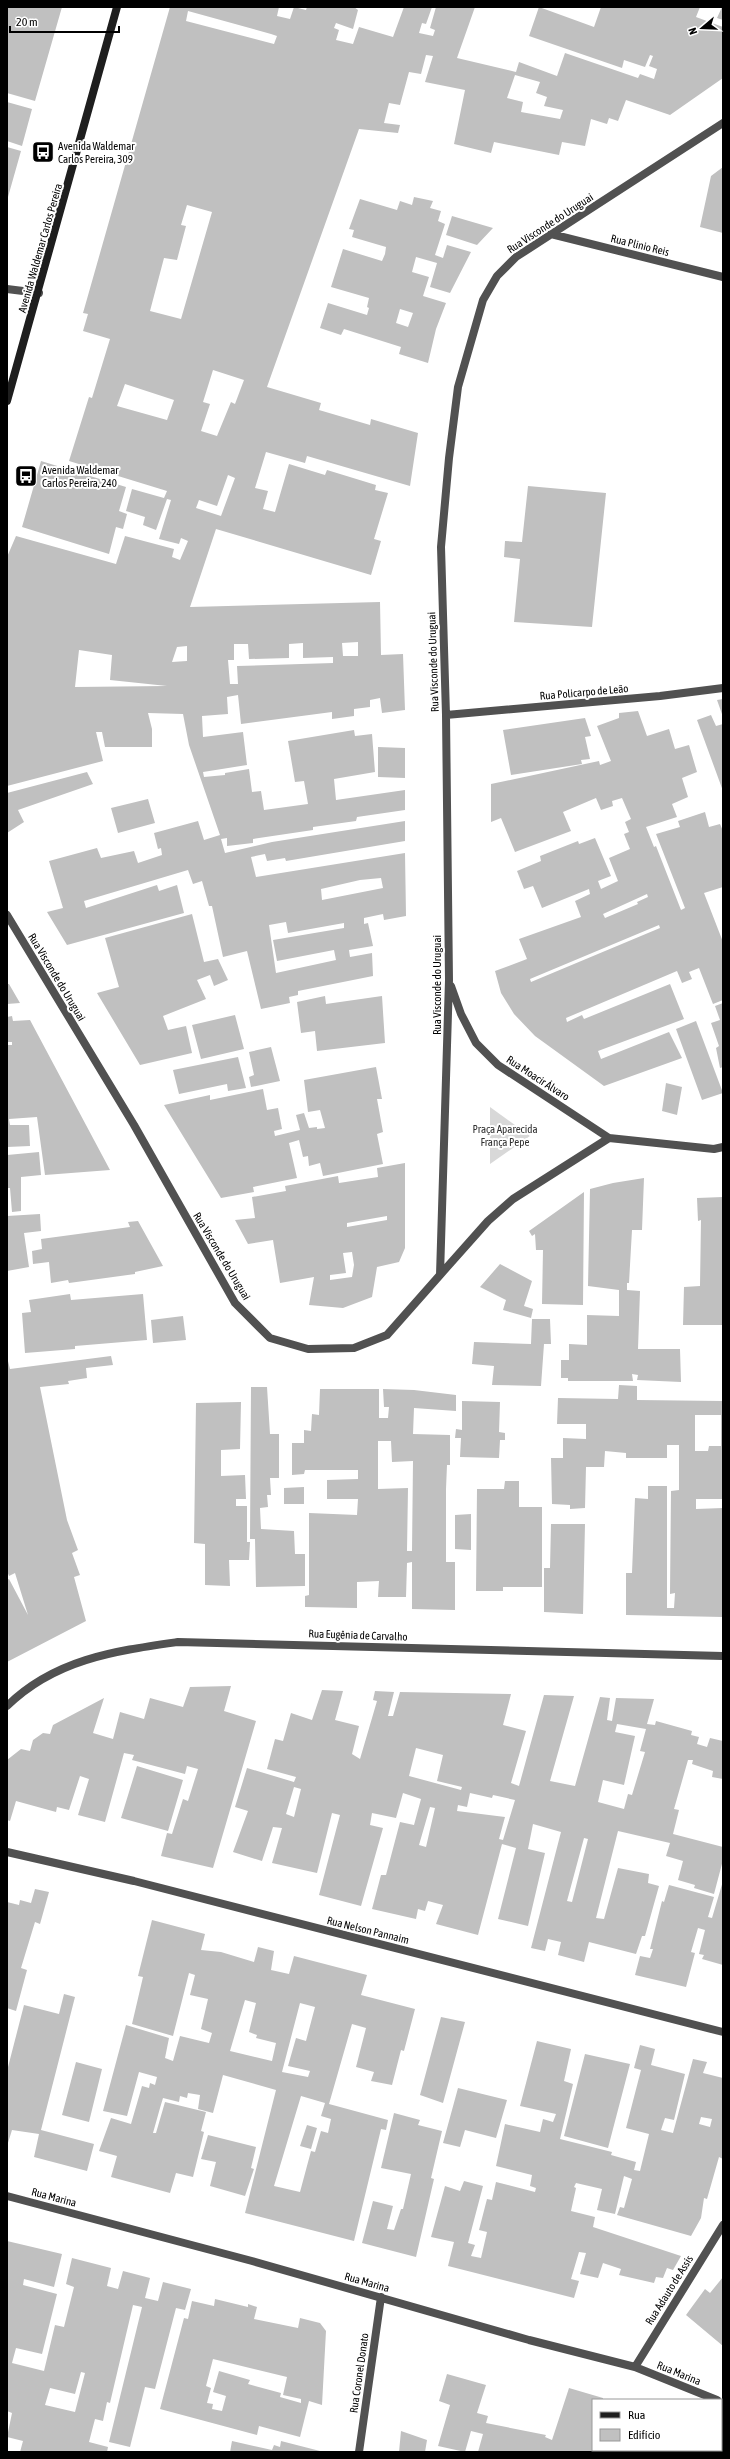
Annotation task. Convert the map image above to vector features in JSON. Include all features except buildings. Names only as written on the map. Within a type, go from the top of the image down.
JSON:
[{"type":"street","name":"Avenida Waldemar Carlos Pereira","points":[[7,402],[39,293],[117,7]]},
{"type":"street","name":"Rua Visconde do Uruguai","points":[[7,915],[134,1125],[235,1303],[270,1338],[308,1349],[354,1348],[388,1335],[440,1276],[449,980],[446,715],[441,547],[449,458],[458,387],[483,300],[497,276],[516,257],[723,123]]},
{"type":"street","name":"Rua Plinio Reis","points":[[551,234],[723,277]]},
{"type":"street","points":[[7,289],[39,293]]},
{"type":"street","name":"Rua Policarpo de Leão","points":[[446,715],[660,696],[723,688]]},
{"type":"street","name":"Rua Moacir Álvaro","points":[[449,980],[460,1014],[476,1043],[498,1066],[609,1138],[714,1149],[723,1147]]},
{"type":"street","points":[[440,1276],[488,1221],[513,1199],[609,1138]]},
{"type":"street","name":"Rua Eugênia de Carvalho","points":[[7,1706],[17,1697],[71,1663],[122,1650],[178,1642],[723,1656]]},
{"type":"street","name":"Rua Nelson Pannaim","points":[[7,1852],[141,1882],[723,2032]]},
{"type":"street","name":"Rua Marina","points":[[7,2196],[381,2297],[529,2340],[635,2367],[715,2399]]},
{"type":"street","name":"Rua Adauto de Assis","points":[[635,2367],[723,2225]]},
{"type":"street","name":"Rua Coronel Donato","points":[[359,2452],[381,2297]]},
{"type":"green space","name":"Praça Aparecida França Pepe","points":[[490,1107],[530,1136],[490,1164]]},
{"type":"place","name":"Avenida Waldemar Carlos Pereira, 309","points":[[43,152]]},
{"type":"place","name":"Avenida Waldemar Carlos Pereira, 240","points":[[26,476]]}]
